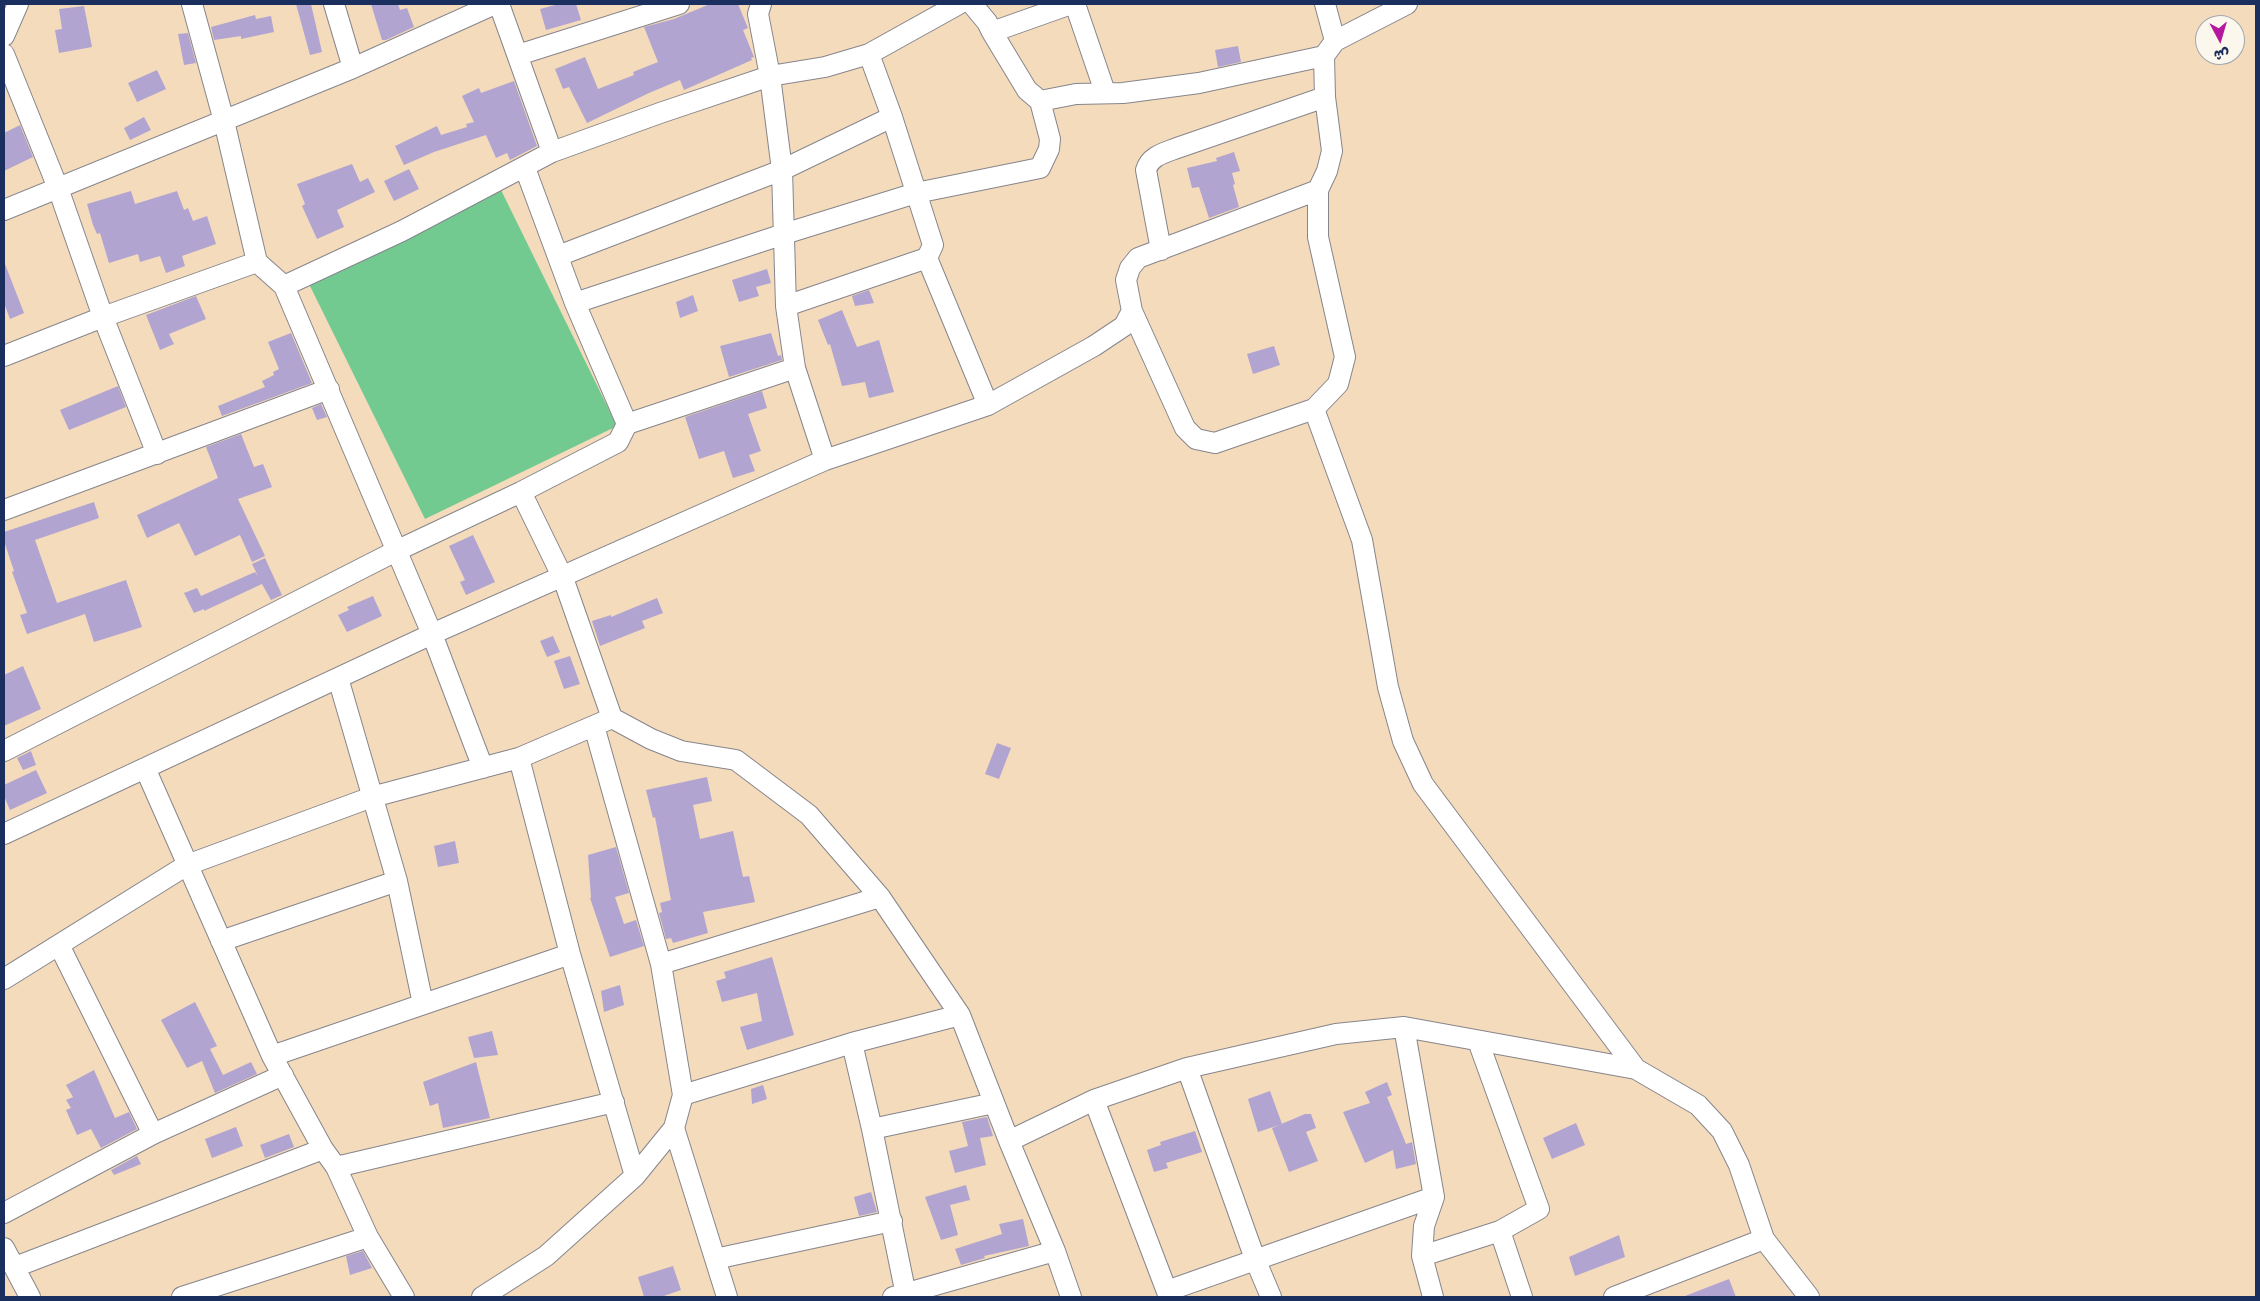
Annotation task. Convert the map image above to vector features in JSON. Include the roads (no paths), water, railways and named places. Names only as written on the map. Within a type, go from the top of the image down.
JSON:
[{"type":"street","points":[[4,36],[18,4]]},
{"type":"street","points":[[192,4],[224,121],[258,262],[284,286],[432,634],[483,768]]},
{"type":"street","points":[[334,4],[353,68]]},
{"type":"street","points":[[4,210],[353,68],[495,4]]},
{"type":"street","points":[[499,4],[552,152]]},
{"type":"street","points":[[518,55],[679,4]]},
{"type":"street","points":[[760,4],[758,14],[770,76],[782,170],[786,306],[795,368],[826,460]]},
{"type":"street","points":[[284,286],[402,231],[525,168],[552,152],[770,76],[825,67],[869,54],[959,4]]},
{"type":"street","points":[[575,303],[784,234],[916,193],[1040,168],[1049,149],[1050,139],[1040,101],[1027,90],[987,22],[972,4]]},
{"type":"street","points":[[992,32],[1071,4]]},
{"type":"street","points":[[1075,4],[1104,92]]},
{"type":"street","points":[[1318,190],[1138,258],[1130,268],[1126,280],[1132,311],[1185,428],[1196,439],[1214,443],[1314,409],[1338,384],[1346,357],[1318,237],[1318,190],[1327,170],[1332,151],[1325,97],[1330,48],[1325,4]]},
{"type":"street","points":[[1040,101],[1076,94],[1123,93],[1199,83],[1330,48],[1407,4]]},
{"type":"street","points":[[4,54],[58,188],[103,317],[157,454]]},
{"type":"street","points":[[786,306],[927,258],[933,245],[892,117],[869,54]]},
{"type":"street","points":[[1161,250],[1146,170],[1148,162],[1176,148],[1325,97]]},
{"type":"street","points":[[558,256],[782,170],[892,117]]},
{"type":"street","points":[[4,751],[396,551],[521,492],[618,442],[626,424],[575,303],[525,168]]},
{"type":"street","points":[[927,258],[988,405]]},
{"type":"street","points":[[4,356],[103,317],[258,262]]},
{"type":"street","points":[[4,834],[432,634],[563,578],[826,460],[988,405],[1094,346],[1124,326],[1132,311]]},
{"type":"street","points":[[626,424],[795,368]]},
{"type":"street","points":[[4,510],[329,389]]},
{"type":"street","points":[[1314,409],[1362,540],[1388,687],[1403,741],[1423,784],[1636,1069]]},
{"type":"street","points":[[521,492],[563,578],[612,718],[651,739],[680,751],[736,760],[809,815],[880,897],[960,1015],[1009,1141],[1055,1251],[1071,1297]]},
{"type":"street","points":[[338,678],[397,881],[423,1004]]},
{"type":"street","points":[[4,979],[187,864],[372,797],[519,758],[612,718]]},
{"type":"street","points":[[482,1297],[546,1256],[635,1176],[674,1128],[683,1095],[661,964],[594,726]]},
{"type":"street","points":[[519,758],[570,954],[635,1176]]},
{"type":"street","points":[[145,768],[272,1056],[323,1149],[336,1167],[368,1236],[404,1297]]},
{"type":"street","points":[[221,941],[397,881]]},
{"type":"street","points":[[661,964],[880,897]]},
{"type":"street","points":[[60,944],[153,1134]]},
{"type":"street","points":[[272,1056],[570,954]]},
{"type":"street","points":[[683,1095],[852,1043],[960,1015]]},
{"type":"street","points":[[1009,1141],[1094,1100],[1187,1068],[1336,1034],[1404,1027],[1636,1069],[1698,1105],[1722,1131],[1739,1165],[1764,1239],[1809,1297]]},
{"type":"street","points":[[1404,1027],[1434,1197],[1424,1226],[1422,1256],[1433,1297]]},
{"type":"street","points":[[1422,1256],[1500,1231],[1537,1212],[1539,1206],[1478,1041]]},
{"type":"street","points":[[852,1043],[892,1221],[900,1296],[1055,1251]]},
{"type":"street","points":[[1187,1068],[1270,1297]]},
{"type":"street","points":[[4,1214],[153,1134],[283,1075]]},
{"type":"street","points":[[1094,1100],[1168,1294],[1255,1259],[1434,1197]]},
{"type":"street","points":[[336,1167],[614,1102]]},
{"type":"street","points":[[872,1129],[994,1103]]},
{"type":"street","points":[[674,1128],[726,1297]]},
{"type":"street","points":[[15,1267],[323,1149]]},
{"type":"street","points":[[714,1259],[892,1221]]},
{"type":"street","points":[[1500,1231],[1522,1297]]},
{"type":"street","points":[[182,1297],[368,1236]]},
{"type":"street","points":[[1614,1297],[1764,1239]]},
{"type":"street","points":[[4,1248],[30,1297]]}]
